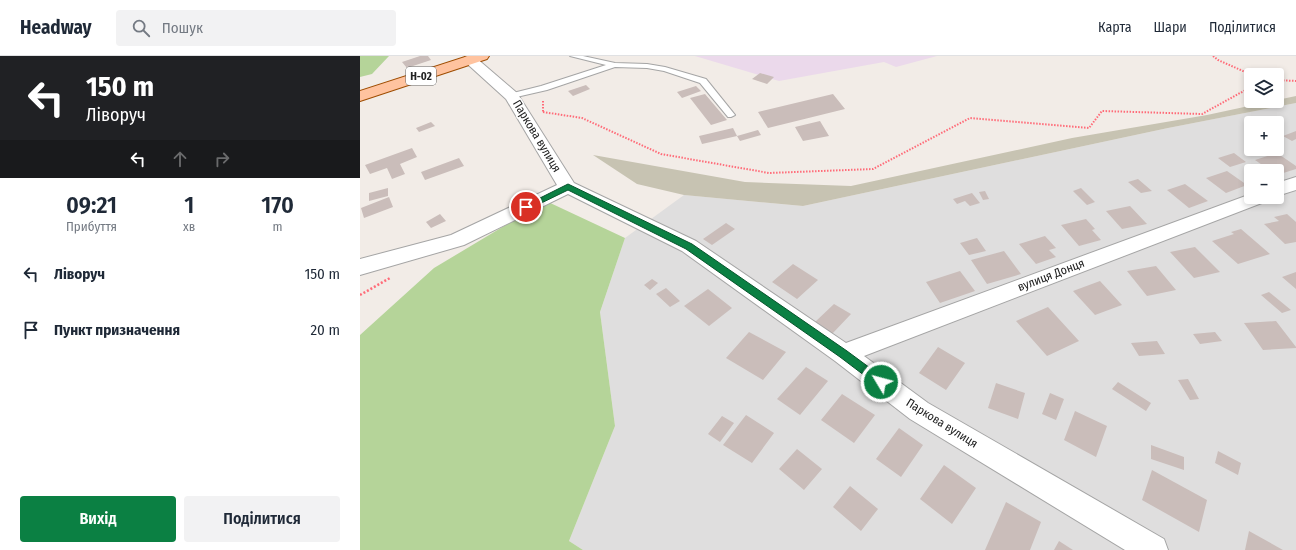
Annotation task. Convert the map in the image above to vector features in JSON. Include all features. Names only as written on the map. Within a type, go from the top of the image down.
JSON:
[{"type":"main road","name":"Н-02","points":[[360,96],[476,58]]},
{"type":"street","name":"Паркова вулиця","points":[[476,58],[512,96],[568,187],[689,246],[843,354],[919,411],[1154,550]]},
{"type":"street","points":[[1284,187],[1296,183]]},
{"type":"street","points":[[360,267],[457,240],[568,187]]},
{"type":"street","name":"вулиця Донця","points":[[843,354],[1244,203]]},
{"type":"lane","points":[[573,56],[615,65],[659,68],[703,81],[731,115]]},
{"type":"lane","points":[[512,96],[544,88],[615,65]]},
{"type":"path","points":[[1213,56],[1218,60],[1244,71]]},
{"type":"path","points":[[1284,80],[1296,81]]},
{"type":"path","points":[[544,88],[543,112],[582,118],[661,154],[769,173],[873,169],[970,118],[1089,128],[1102,110],[1202,114],[1244,91]]},
{"type":"shaded area","points":[[695,56],[937,56],[896,67],[884,62],[779,81]]},
{"type":"shaded area","points":[[1296,96],[1296,103],[1284,105],[1284,99]]},
{"type":"shaded area","points":[[1296,103],[1296,550],[583,550],[569,541],[615,426],[600,312],[625,238],[684,195],[803,206],[1168,128],[1270,108],[1284,108],[1284,105]]},
{"type":"shaded area","points":[[1244,107],[1270,108],[1168,128],[803,206],[684,195],[637,184],[593,155],[745,182],[851,186],[1072,138],[1207,115]]},
{"type":"green space","points":[[360,56],[389,56],[372,74],[360,77]]},
{"type":"green space","points":[[546,201],[625,238],[600,312],[615,426],[569,541],[583,550],[360,550],[360,335],[434,268]]},
{"type":"building","points":[[420,56],[428,56],[431,60],[407,68],[402,62]]},
{"type":"building","points":[[760,73],[774,77],[767,84],[752,79]]},
{"type":"building","points":[[586,85],[590,89],[573,96],[568,91]]},
{"type":"building","points":[[696,86],[701,91],[682,98],[677,92]]},
{"type":"building","points":[[705,94],[727,120],[711,125],[690,98]]},
{"type":"building","points":[[833,94],[845,109],[768,128],[758,112]]},
{"type":"building","points":[[820,121],[829,136],[803,141],[795,127]]},
{"type":"building","points":[[431,122],[435,126],[419,132],[416,128]]},
{"type":"building","points":[[733,128],[737,136],[702,144],[699,136]]},
{"type":"building","points":[[758,130],[761,135],[740,141],[737,136]]},
{"type":"building","points":[[1296,131],[1296,139],[1292,141],[1284,136]]},
{"type":"building","points":[[412,148],[417,157],[400,164],[405,174],[392,179],[387,168],[370,174],[365,165]]},
{"type":"building","points":[[1234,153],[1246,162],[1230,167],[1218,158]]},
{"type":"building","points":[[1268,156],[1281,156],[1296,166],[1296,169],[1284,173],[1284,164],[1261,164],[1255,160]]},
{"type":"building","points":[[459,158],[464,166],[425,180],[421,172]]},
{"type":"building","points":[[1227,171],[1244,183],[1244,186],[1226,193],[1206,178]]},
{"type":"building","points":[[1138,179],[1152,191],[1141,193],[1128,182]]},
{"type":"building","points":[[1185,184],[1208,201],[1189,208],[1167,190]]},
{"type":"building","points":[[388,188],[388,196],[369,201],[369,193]]},
{"type":"building","points":[[1081,188],[1095,202],[1087,205],[1073,191]]},
{"type":"building","points":[[985,191],[989,199],[983,200],[979,192]]},
{"type":"building","points":[[972,193],[980,203],[970,206],[965,201],[957,204],[953,199]]},
{"type":"building","points":[[389,197],[393,207],[364,218],[361,208]]},
{"type":"building","points":[[1130,206],[1147,224],[1122,229],[1106,211]]},
{"type":"building","points":[[440,214],[446,221],[431,228],[426,222]]},
{"type":"building","points":[[1287,214],[1296,222],[1296,242],[1285,244],[1264,224],[1279,221],[1274,217]]},
{"type":"building","points":[[1086,219],[1095,229],[1092,230],[1101,240],[1079,246],[1061,225]]},
{"type":"building","points":[[726,223],[735,229],[712,245],[703,239]]},
{"type":"building","points":[[1241,229],[1270,254],[1238,264],[1212,241],[1234,234],[1231,232]]},
{"type":"building","points":[[1045,236],[1056,248],[1049,250],[1056,257],[1036,264],[1019,244]]},
{"type":"building","points":[[977,238],[986,251],[969,255],[960,243]]},
{"type":"building","points":[[1195,247],[1220,272],[1194,278],[1170,252]]},
{"type":"building","points":[[1004,251],[1021,274],[987,284],[971,260]]},
{"type":"building","points":[[793,264],[818,280],[797,299],[772,282]]},
{"type":"building","points":[[1156,266],[1176,290],[1147,296],[1127,271]]},
{"type":"building","points":[[960,271],[975,291],[940,303],[926,282]]},
{"type":"building","points":[[1296,272],[1296,289],[1282,277]]},
{"type":"building","points":[[652,279],[658,283],[650,290],[644,285]]},
{"type":"building","points":[[1100,281],[1122,305],[1095,315],[1073,291]]},
{"type":"building","points":[[666,288],[680,301],[670,307],[656,294]]},
{"type":"building","points":[[708,289],[732,308],[709,326],[684,306]]},
{"type":"building","points":[[1269,292],[1291,310],[1282,313],[1261,295]]},
{"type":"building","points":[[834,304],[851,314],[832,334],[815,322]]},
{"type":"building","points":[[1048,307],[1079,341],[1047,356],[1016,321]]},
{"type":"building","points":[[1276,321],[1296,348],[1263,350],[1244,323]]},
{"type":"building","points":[[749,332],[786,352],[763,380],[726,358]]},
{"type":"building","points":[[1215,332],[1222,341],[1200,344],[1193,334]]},
{"type":"building","points":[[1157,341],[1165,354],[1139,356],[1131,343]]},
{"type":"building","points":[[938,347],[965,363],[946,390],[919,373]]},
{"type":"building","points":[[806,367],[828,381],[800,415],[777,399]]},
{"type":"building","points":[[1188,379],[1199,399],[1190,400],[1178,380]]},
{"type":"building","points":[[1118,382],[1151,403],[1146,411],[1112,389]]},
{"type":"building","points":[[996,383],[1025,393],[1018,419],[988,408]]},
{"type":"building","points":[[1050,393],[1064,399],[1056,420],[1042,414]]},
{"type":"building","points":[[842,394],[875,415],[854,443],[821,420]]},
{"type":"building","points":[[1075,411],[1107,426],[1096,457],[1064,440]]},
{"type":"building","points":[[746,415],[774,433],[752,463],[723,445]]},
{"type":"building","points":[[722,416],[734,423],[720,442],[708,434]]},
{"type":"building","points":[[899,428],[923,445],[901,477],[876,459]]},
{"type":"building","points":[[1151,445],[1184,457],[1184,470],[1151,459]]},
{"type":"building","points":[[797,449],[822,469],[804,490],[779,469]]},
{"type":"building","points":[[1218,451],[1241,463],[1238,475],[1215,463]]},
{"type":"building","points":[[944,465],[976,488],[952,524],[920,499]]},
{"type":"building","points":[[1152,470],[1207,500],[1199,532],[1142,500]]},
{"type":"building","points":[[850,486],[878,509],[861,531],[833,507]]},
{"type":"building","points":[[1006,502],[1041,522],[1030,550],[985,550]]},
{"type":"building","points":[[1249,531],[1283,550],[1245,550]]},
{"type":"building","points":[[1059,541],[1073,550],[1054,550]]},
{"type":"route","points":[[526,207],[568,187],[689,246],[881,382]]}]
